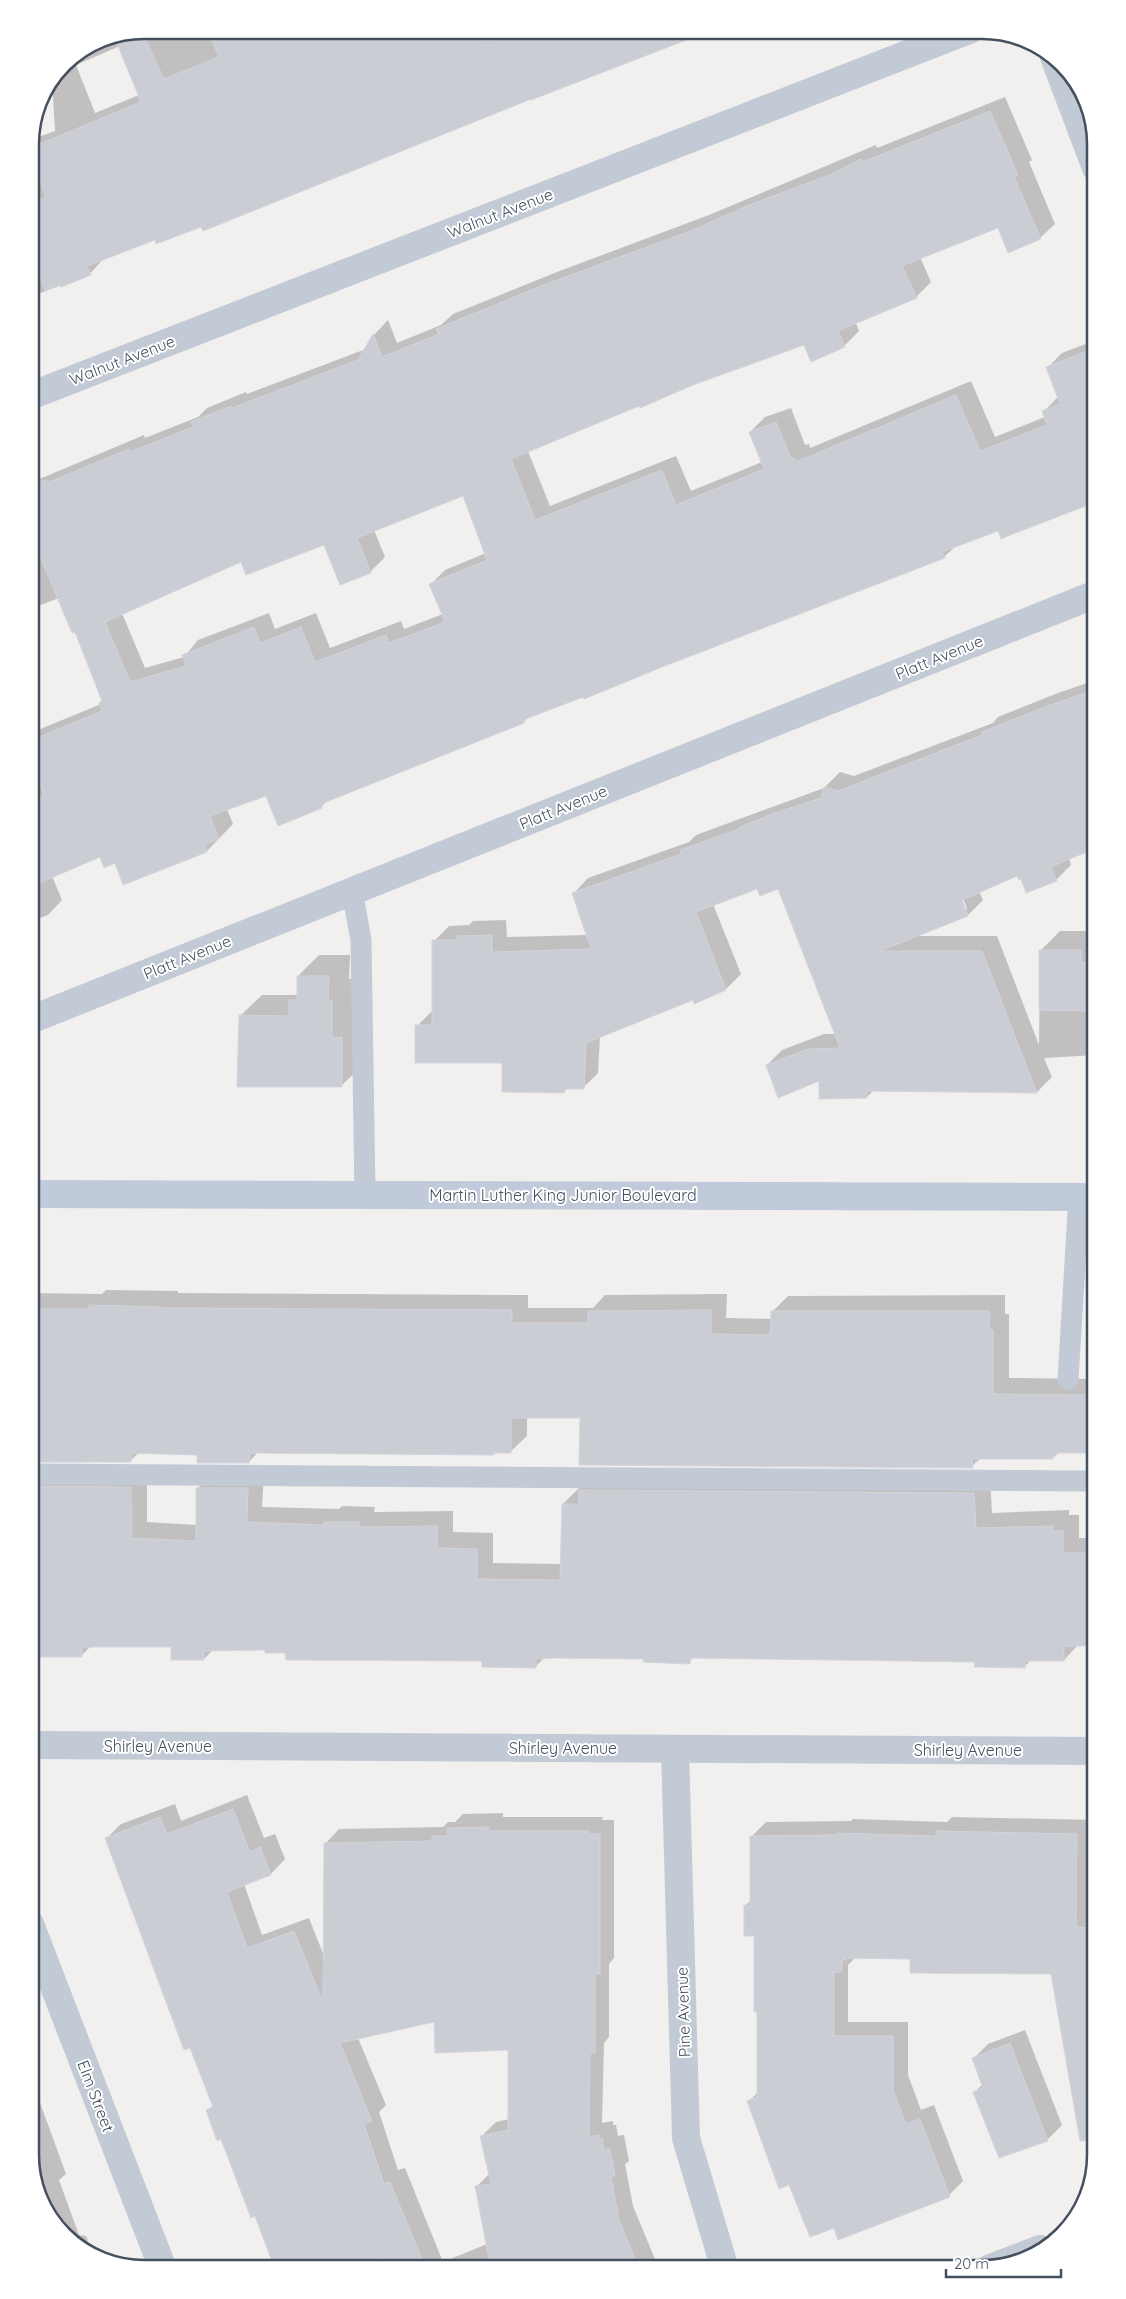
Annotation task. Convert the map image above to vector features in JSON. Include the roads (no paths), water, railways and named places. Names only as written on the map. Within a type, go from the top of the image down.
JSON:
[{"type":"main road","name":"Martin Luther King Junior Boulevard","points":[[39,1194],[1087,1197]]},
{"type":"street","name":"Walnut Avenue","points":[[39,392],[946,39]]},
{"type":"street","points":[[1060,73],[1087,144]]},
{"type":"street","name":"Platt Avenue","points":[[39,1016],[1087,598]]},
{"type":"street","name":"Shirley Avenue","points":[[39,1745],[1087,1751]]},
{"type":"street","name":"Pine Avenue","points":[[675,1749],[686,2138],[721,2260]]},
{"type":"street","name":"Elm Street","points":[[39,1947],[160,2260]]},
{"type":"lane","points":[[352,891],[361,940],[366,1195]]},
{"type":"lane","points":[[1068,1379],[1087,1197]]},
{"type":"lane","points":[[39,1474],[1087,1481]]}]
